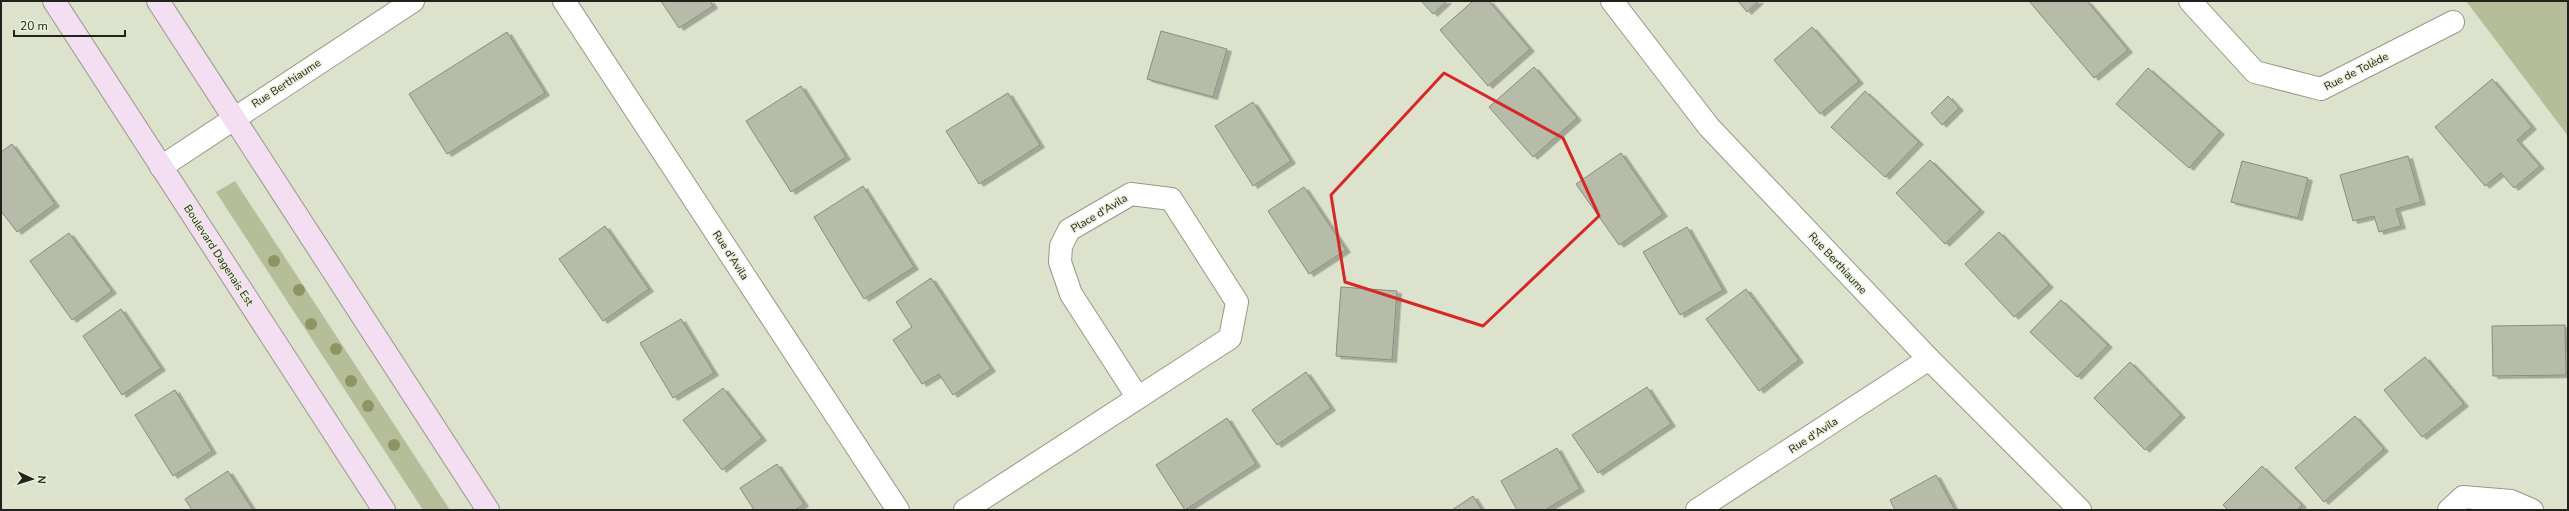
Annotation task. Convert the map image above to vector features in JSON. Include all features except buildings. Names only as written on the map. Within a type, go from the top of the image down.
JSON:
[{"type":"main road","name":"Boulevard Dagenais Est","points":[[54,1],[384,510]]},
{"type":"main road","points":[[158,1],[488,510]]},
{"type":"street","name":"Rue Berthiaume","points":[[161,167],[413,1]]},
{"type":"street","name":"Rue d'Avila","points":[[564,1],[898,510]]},
{"type":"street","name":"Rue Berthiaume","points":[[1612,1],[1709,126],[1929,359],[2080,510]]},
{"type":"street","name":"Rue de Tolède","points":[[2190,1],[2255,72],[2321,89],[2453,22]]},
{"type":"street","name":"Place d'Avila","points":[[965,510],[1138,398],[1230,338],[1237,302],[1171,199],[1131,194],[1068,230],[1061,246],[1060,262],[1072,294],[1138,398]]},
{"type":"street","name":"Rue d'Avila","points":[[1697,510],[1929,359]]},
{"type":"street","points":[[2449,510],[2463,497],[2511,501],[2532,510]]},
{"type":"highlighted area","points":[[1444,73],[1563,138],[1599,216],[1483,326],[1345,282],[1331,195]]},
{"type":"green space","points":[[2466,1],[2568,1],[2568,136]]},
{"type":"green space","points":[[235,181],[450,510],[423,510],[216,192]]}]
